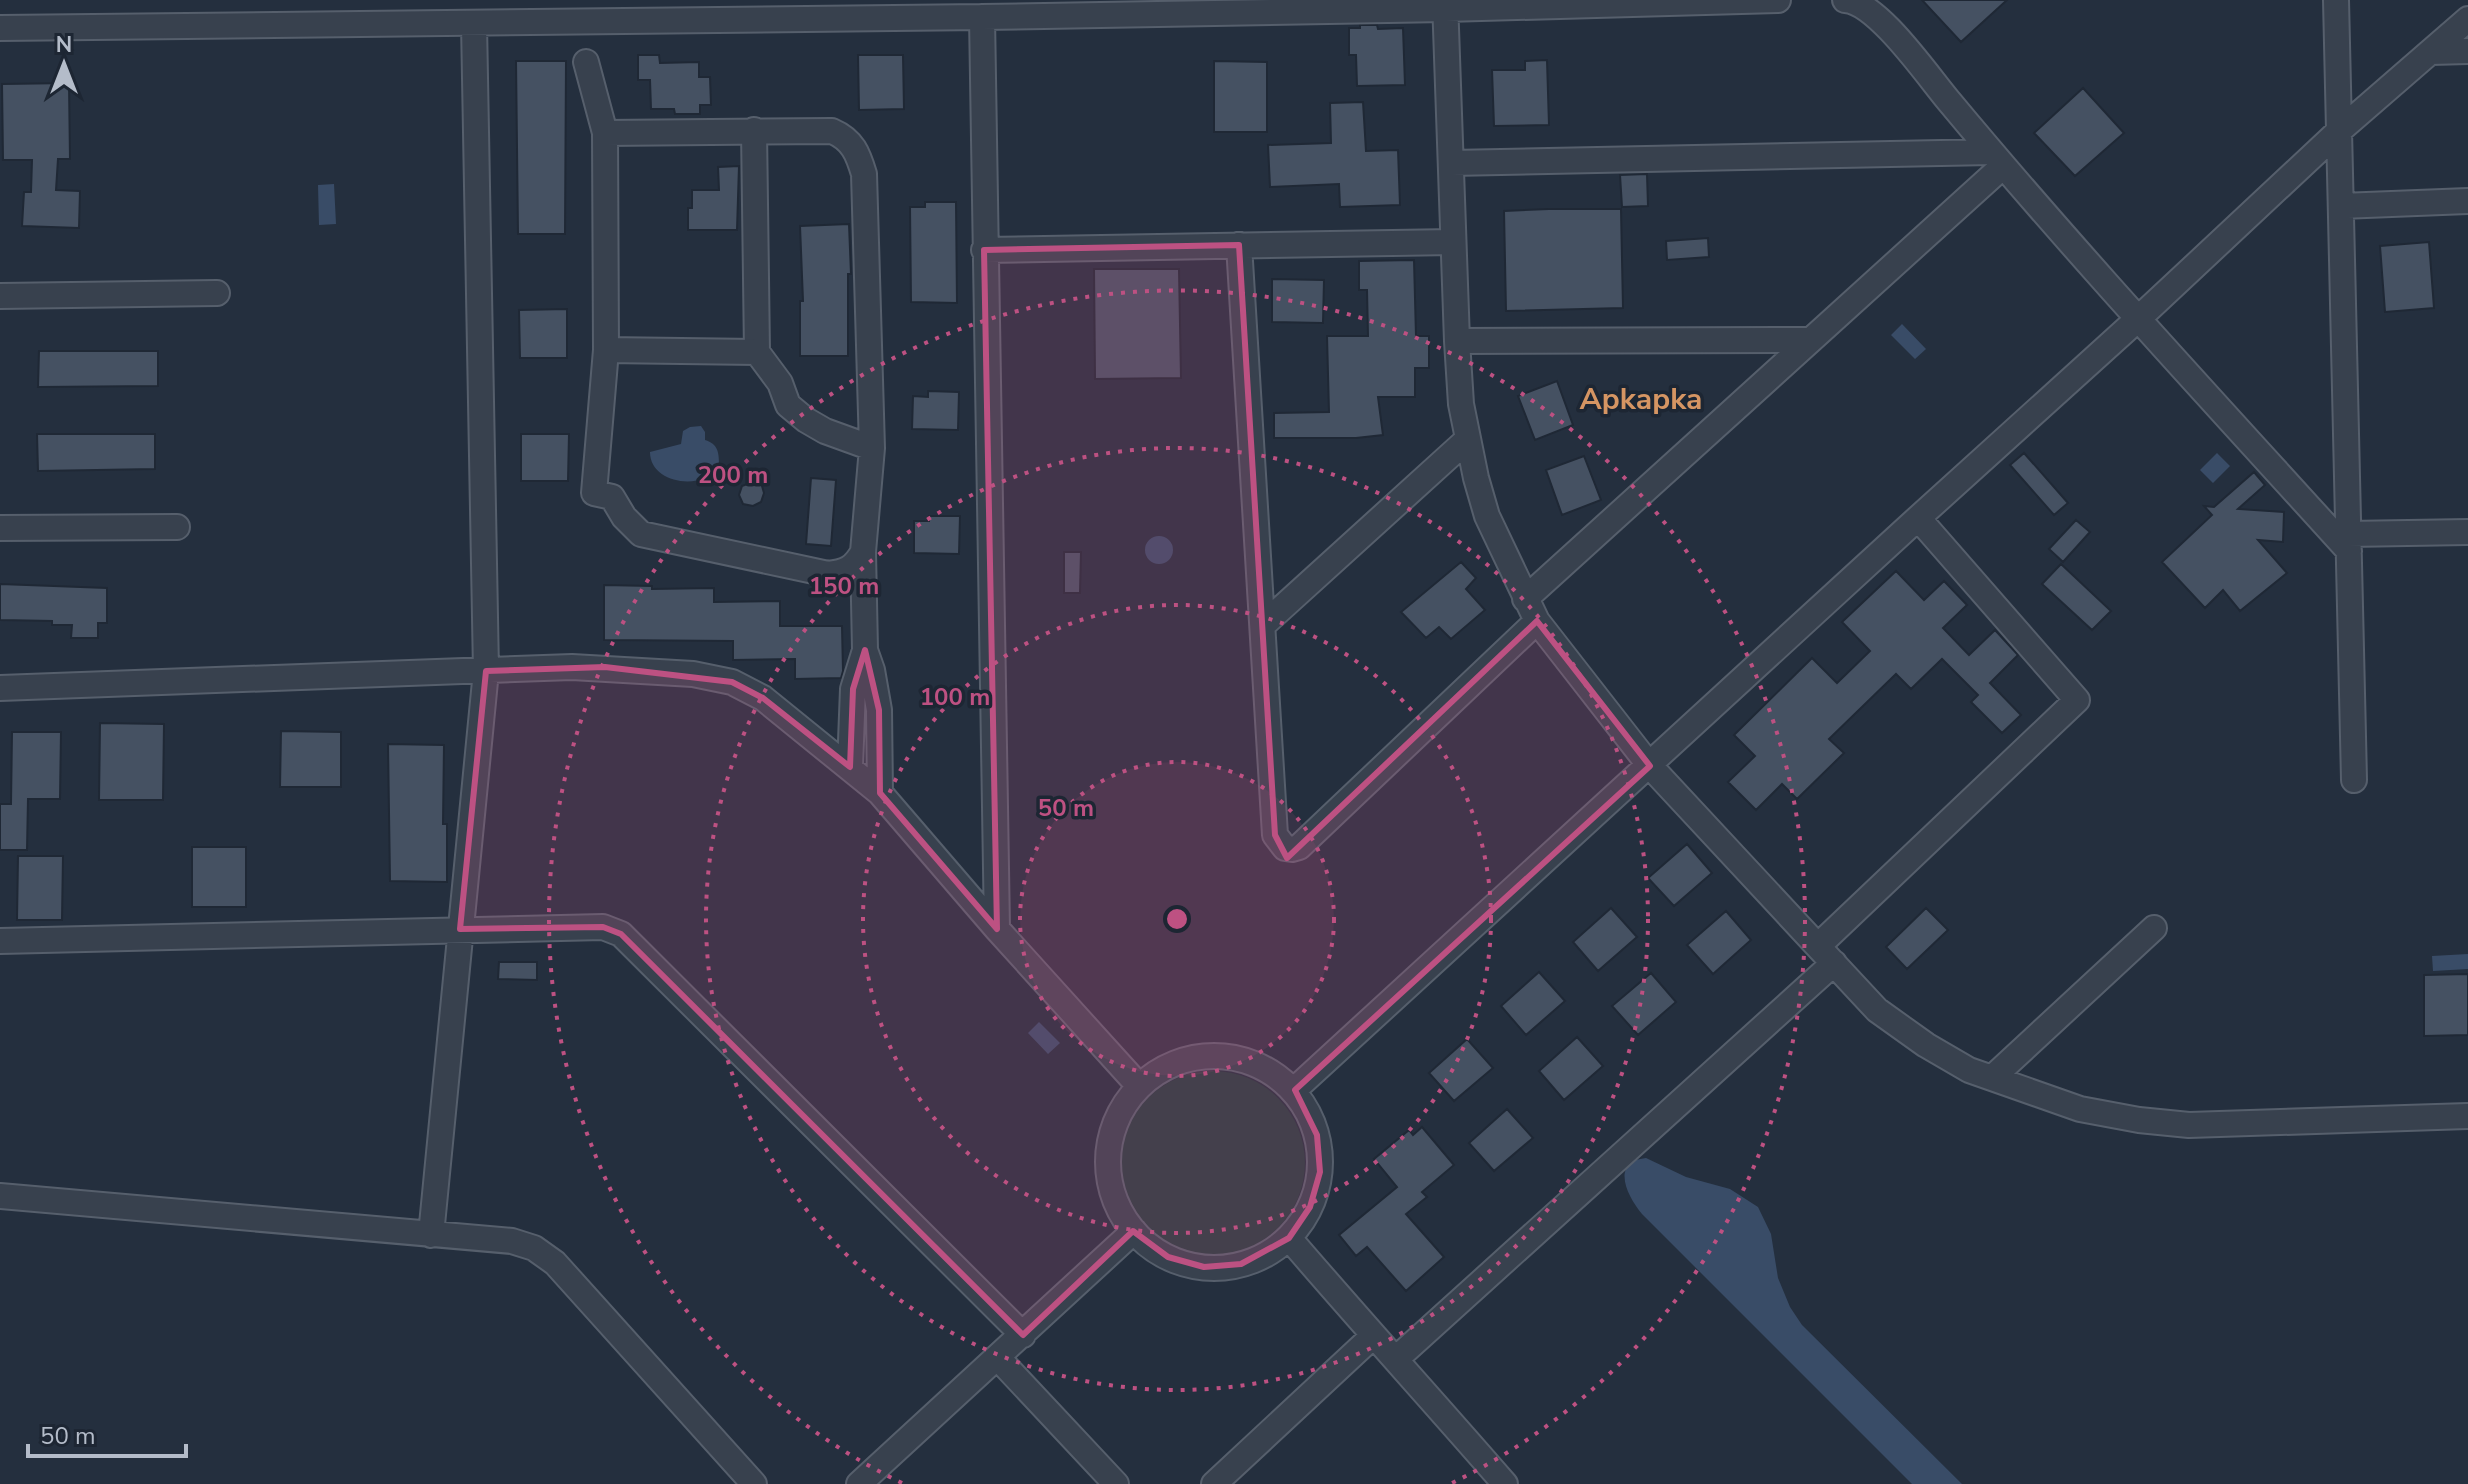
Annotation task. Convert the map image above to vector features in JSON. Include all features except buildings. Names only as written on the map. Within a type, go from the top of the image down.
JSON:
[{"type":"street","points":[[0,28],[982,17],[1778,0]]},
{"type":"street","points":[[1845,0],[1853,0],[1881,20],[1997,159],[2139,318],[2348,542]]},
{"type":"street","points":[[2336,0],[2354,780]]},
{"type":"street","points":[[1446,5],[1461,404],[1487,516],[1537,621],[1650,766],[1877,1010],[1926,1045],[1969,1070],[2080,1109],[2164,1123],[2189,1125],[2468,1116]]},
{"type":"street","points":[[982,17],[997,929]]},
{"type":"street","points":[[1293,1091],[2139,318],[2339,131],[2468,19]]},
{"type":"street","points":[[431,1235],[486,671],[474,24]]},
{"type":"street","points":[[2431,52],[2468,51]]},
{"type":"street","points":[[586,62],[605,133],[606,350],[594,493],[612,497],[624,517],[641,534],[828,574],[851,568],[863,552]]},
{"type":"street","points":[[754,130],[757,352],[780,383],[788,405],[797,413],[825,431],[872,448]]},
{"type":"street","points":[[605,133],[832,131],[841,135],[856,150],[864,174],[872,448],[863,552],[865,650],[877,691],[880,793]]},
{"type":"street","points":[[1451,163],[1997,159]]},
{"type":"street","points":[[1525,599],[1809,340],[1997,159]]},
{"type":"street","points":[[2341,206],[2468,201]]},
{"type":"street","points":[[984,250],[1453,242]]},
{"type":"street","points":[[1239,245],[1275,835],[1285,848],[1299,847],[1324,826],[1537,621]]},
{"type":"street","points":[[0,296],[217,293]]},
{"type":"street","points":[[1457,341],[1809,340]]},
{"type":"street","points":[[606,350],[757,352]]},
{"type":"street","points":[[1263,625],[1468,439]]},
{"type":"street","points":[[1396,1359],[1826,955],[2077,700],[1918,518]]},
{"type":"street","points":[[0,528],[177,527]]},
{"type":"street","points":[[2348,542],[2468,532]]},
{"type":"street","points":[[850,767],[853,689],[865,650]]},
{"type":"street","points":[[0,688],[605,667],[693,674],[732,682],[763,698],[880,793],[997,929],[1139,1086]]},
{"type":"street","points":[[0,941],[603,927],[621,934],[1023,1335]]},
{"type":"street","points":[[1993,1077],[2154,928]]},
{"type":"street","points":[[1206,1056],[1260,1066],[1293,1091],[1311,1118],[1317,1135],[1320,1172],[1310,1207],[1289,1238],[1266,1254],[1241,1264],[1204,1267],[1168,1257],[1152,1248],[1134,1231],[1117,1206],[1111,1188],[1108,1152],[1118,1116],[1139,1086],[1179,1062],[1206,1056]]},
{"type":"street","points":[[0,1196],[512,1241],[534,1248],[555,1263],[754,1484]]},
{"type":"street","points":[[859,1484],[1134,1231]]},
{"type":"street","points":[[1289,1238],[1505,1484]]},
{"type":"street","points":[[1214,1484],[1373,1336]]},
{"type":"street","points":[[998,1358],[1116,1484]]},
{"type":"highlighted area","points":[[1239,245],[1275,835],[1287,858],[1537,621],[1650,766],[1295,1090],[1317,1135],[1320,1172],[1310,1207],[1289,1238],[1241,1264],[1204,1267],[1168,1257],[1133,1231],[1023,1335],[621,934],[603,927],[460,929],[486,671],[605,667],[732,682],[763,698],[850,767],[853,689],[865,650],[879,710],[880,793],[997,929],[984,250]]},
{"type":"green space","points":[[1213,1071],[1248,1078],[1278,1098],[1298,1128],[1305,1163],[1298,1198],[1278,1228],[1248,1248],[1213,1255],[1178,1248],[1148,1228],[1128,1198],[1121,1163],[1128,1128],[1148,1098],[1178,1078]]},
{"type":"water","points":[[334,184],[336,224],[319,225],[318,185]]},
{"type":"water","points":[[1902,324],[1926,349],[1915,359],[1891,335]]},
{"type":"water","points":[[701,426],[705,440],[713,444],[718,452],[719,465],[711,474],[697,481],[678,481],[662,474],[652,461],[650,452],[681,444],[683,431]]},
{"type":"water","points":[[2217,453],[2230,466],[2213,483],[2200,470]]},
{"type":"water","points":[[1159,536],[1169,540],[1173,550],[1169,560],[1159,564],[1149,560],[1145,550],[1149,540]]},
{"type":"water","points":[[2468,954],[2468,969],[2433,971],[2432,956]]},
{"type":"water","points":[[1039,1022],[1060,1043],[1048,1054],[1028,1033]]},
{"type":"water","points":[[1646,1158],[1686,1177],[1730,1189],[1758,1207],[1771,1234],[1778,1278],[1790,1307],[1802,1325],[1962,1484],[1912,1484],[1642,1214],[1627,1189],[1625,1173],[1635,1161]]},
{"type":"district","name":"Apkapka","points":[[1641,399]]}]
